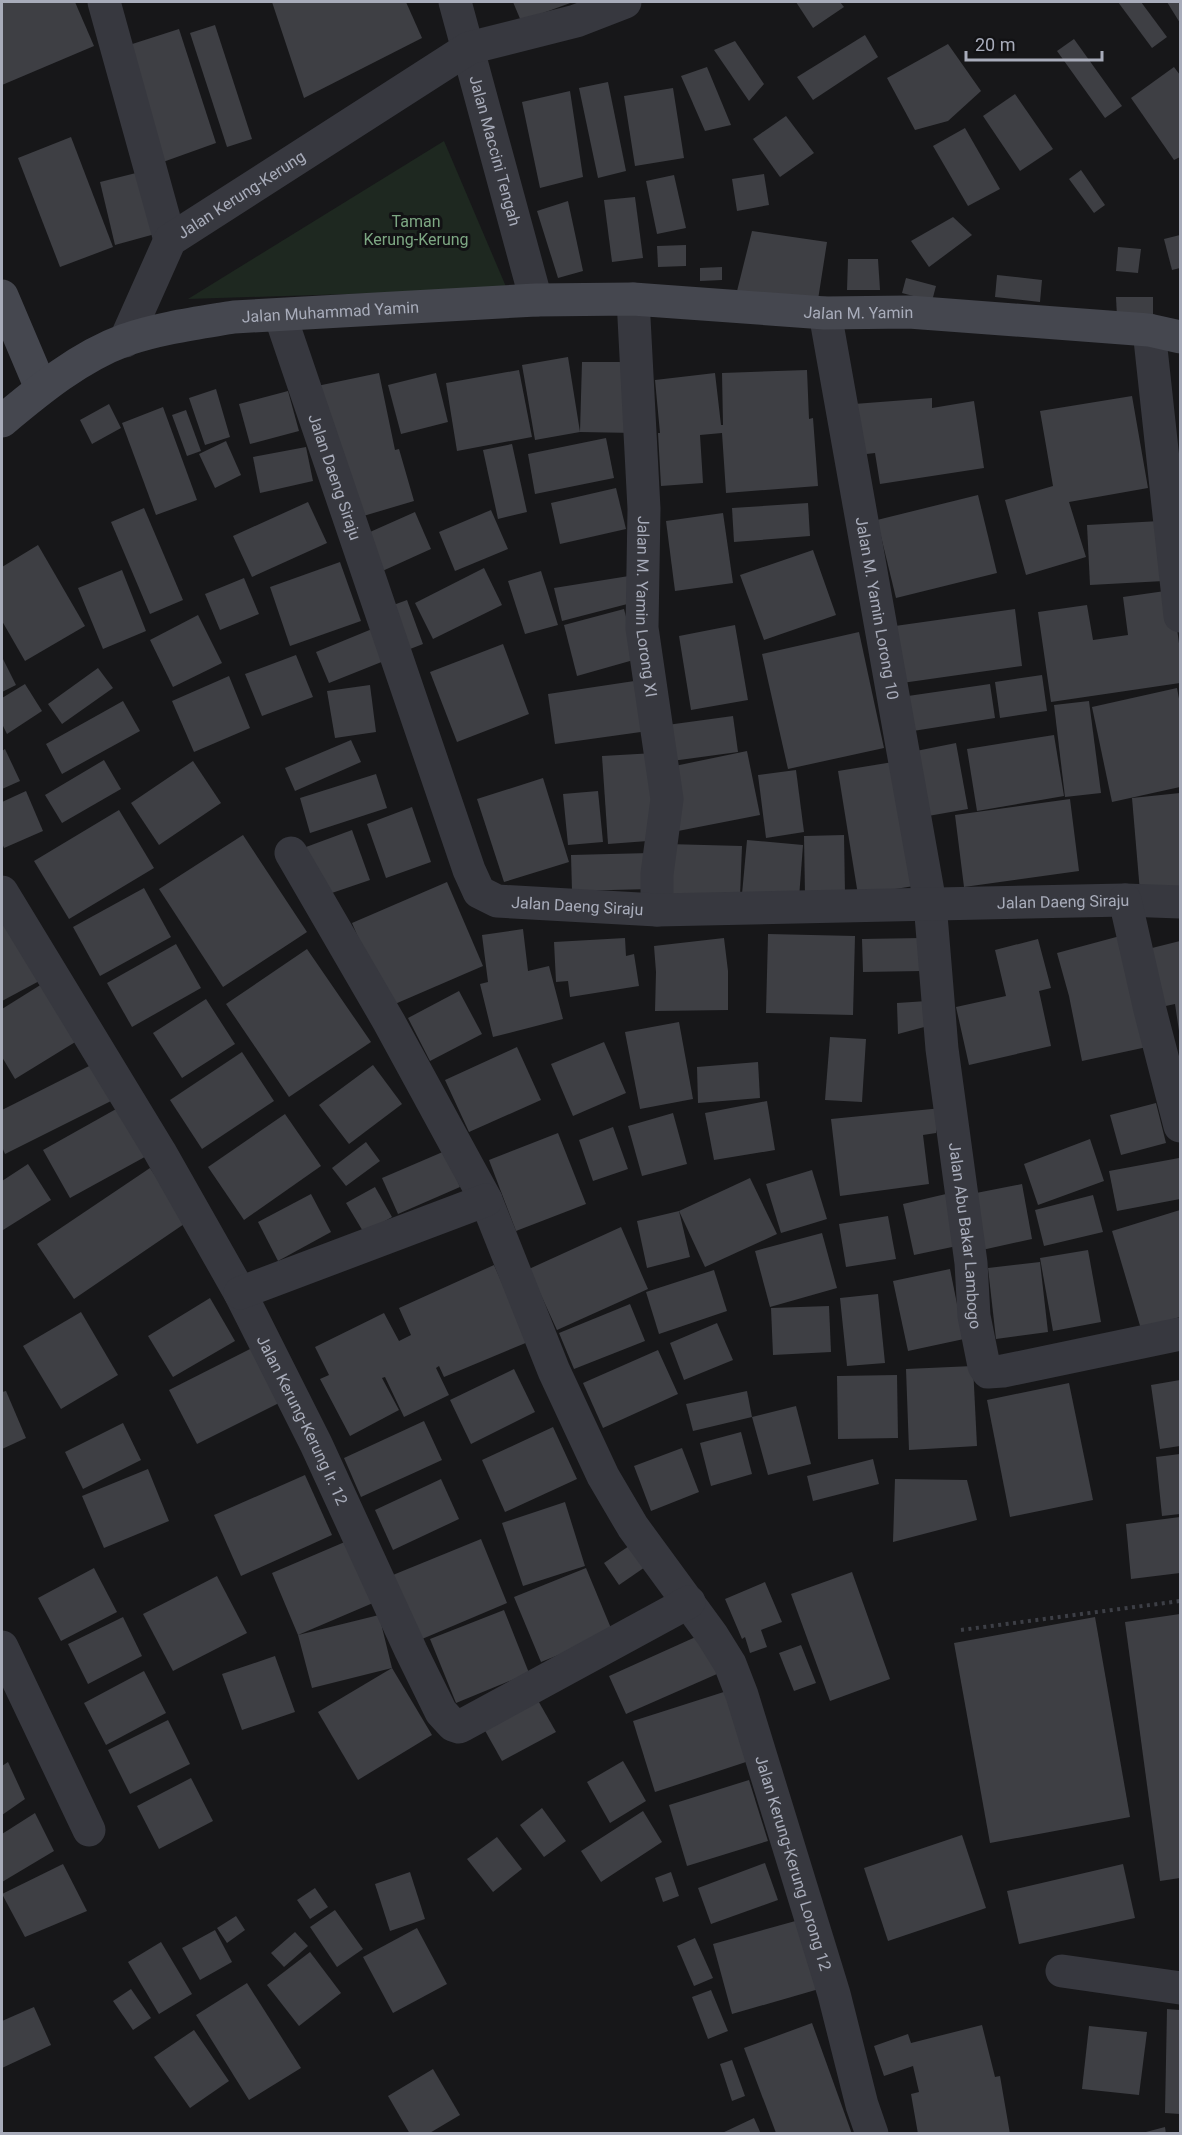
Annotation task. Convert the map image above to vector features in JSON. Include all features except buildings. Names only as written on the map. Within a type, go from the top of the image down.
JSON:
[{"type":"street","points":[[104,2],[170,240]]},
{"type":"street","name":"Jalan Maccini Tengah","points":[[455,2],[536,300]]},
{"type":"street","name":"Jalan Kerung-Kerung","points":[[125,340],[170,240],[469,48],[576,21],[625,2]]},
{"type":"street","points":[[2,296],[41,388]]},
{"type":"street","name":"Jalan M. Yamin","points":[[536,300],[633,299],[825,313],[909,312],[1165,334]]},
{"type":"street","name":"Jalan M. Yamin Lorong XI","points":[[633,299],[644,509],[642,628],[667,799],[657,874],[657,910]]},
{"type":"street","name":"Jalan Muhammad Yamin","points":[[125,340],[188,324],[234,317],[536,300]]},
{"type":"street","name":"Jalan M. Yamin Lorong 10","points":[[825,313],[930,903]]},
{"type":"street","name":"Jalan Daeng Siraju","points":[[280,315],[469,870],[479,892],[497,901],[657,910],[1125,900],[1180,903]]},
{"type":"street","points":[[1165,334],[1180,616]]},
{"type":"street","points":[[2,421],[41,388],[80,363],[125,340]]},
{"type":"street","name":"Jalan Kerung-Kerung Lorong 12","points":[[291,853],[389,1022],[486,1200],[554,1371],[603,1476],[633,1527],[689,1602],[730,1664],[742,1695],[834,1994],[862,2105],[872,2133]]},
{"type":"street","name":"Jalan Kerung-Kerung lr. 12","points":[[2,892],[160,1152],[240,1293],[316,1444],[411,1652],[441,1712],[453,1725],[459,1727],[467,1723],[689,1602]]},
{"type":"street","points":[[1125,900],[1150,1011],[1180,1126]]},
{"type":"street","name":"Jalan Abu Bakar Lambogo","points":[[930,903],[942,1049],[971,1263],[974,1316],[986,1371],[997,1372],[1036,1366],[1090,1352],[1180,1334]]},
{"type":"street","points":[[240,1293],[486,1200]]},
{"type":"street","points":[[2,1647],[89,1830]]},
{"type":"street","points":[[1062,1971],[1180,1988]]},
{"type":"path","points":[[961,1630],[1180,1601]]},
{"type":"green space","name":"Taman Kerung-Kerung","points":[[444,141],[507,289],[188,299]]}]
